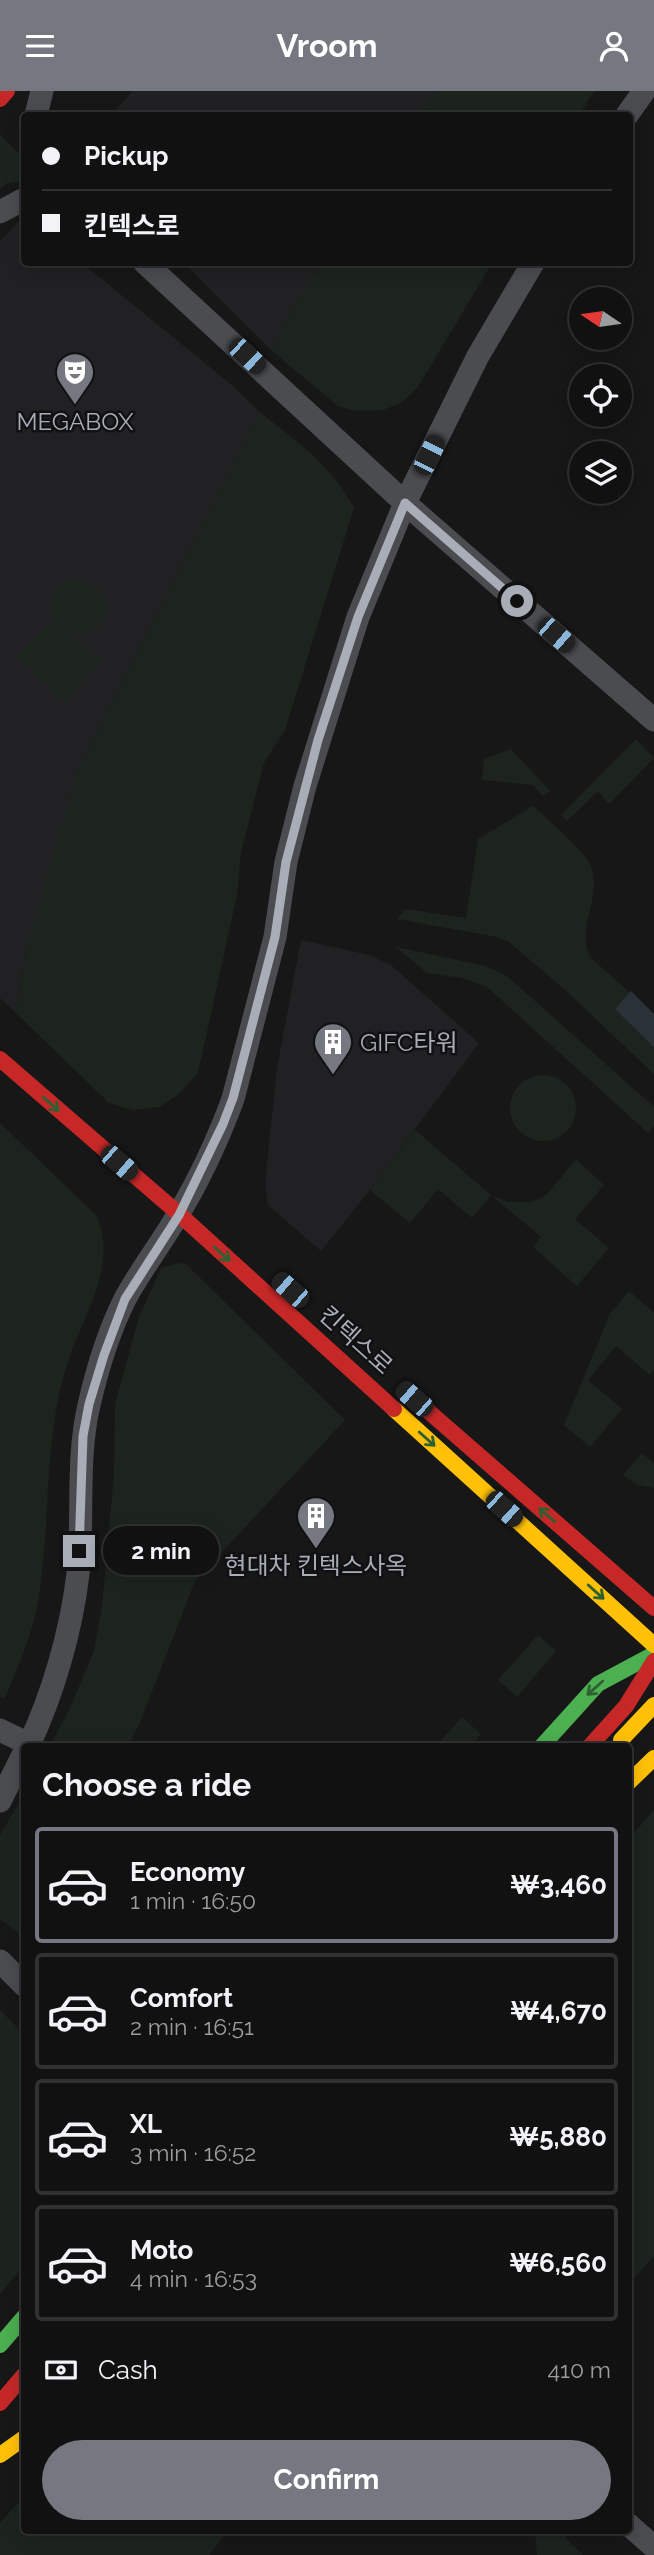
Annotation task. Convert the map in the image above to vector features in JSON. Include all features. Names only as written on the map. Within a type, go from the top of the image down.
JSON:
[{"type":"main road","points":[[0,99],[7,91]]},
{"type":"main road","name":"킨텍스로","points":[[0,1059],[182,1207],[654,1645]]},
{"type":"main road","name":"킨텍스로","points":[[144,1163],[182,1207],[227,1236]]},
{"type":"main road","name":"킨텍스로","points":[[404,1390],[654,1608]]},
{"type":"main road","points":[[545,1743],[598,1683],[654,1654]]},
{"type":"main road","points":[[593,1743],[626,1706],[654,1661]]},
{"type":"main road","points":[[620,1743],[654,1705]]},
{"type":"main road","points":[[632,1779],[654,1758]]},
{"type":"main road","points":[[0,2345],[21,2320]]},
{"type":"main road","points":[[0,2403],[21,2378]]},
{"type":"main road","points":[[0,2455],[21,2440]]},
{"type":"street","points":[[37,112],[42,91]]},
{"type":"street","points":[[629,112],[644,91]]},
{"type":"street","points":[[0,212],[21,201]]},
{"type":"street","points":[[148,266],[405,503],[654,720]]},
{"type":"street","points":[[29,1743],[49,1697],[70,1615],[78,1573],[80,1467],[89,1404],[104,1355],[125,1299],[182,1207],[233,1098],[275,937],[286,862],[318,740],[358,617],[405,503],[478,356],[531,266]]},
{"type":"street","points":[[0,1730],[21,1744]]},
{"type":"street","points":[[0,1801],[21,1760]]},
{"type":"street","points":[[0,1961],[21,1982]]},
{"type":"street","points":[[632,2528],[654,2547]]},
{"type":"shaded area","points":[[133,91],[435,91],[419,112],[114,112]]},
{"type":"shaded area","points":[[435,91],[594,91],[581,112],[419,112]]},
{"type":"shaded area","points":[[0,135],[21,155],[21,182],[7,183],[0,189]]},
{"type":"shaded area","points":[[21,218],[21,266],[86,266],[232,385],[260,412],[78,770],[27,946],[16,1013],[0,998],[0,242]]},
{"type":"shaded area","points":[[187,266],[317,266],[271,350]]},
{"type":"shaded area","points":[[317,266],[490,266],[418,387],[401,403],[383,410],[356,411],[338,406],[271,350]]},
{"type":"shaded area","points":[[260,412],[324,466],[354,508],[285,730],[264,763],[241,852],[237,895],[198,1073],[179,1094],[159,1107],[133,1110],[109,1103],[16,1013],[28,941],[78,770]]},
{"type":"shaded area","points":[[76,579],[90,583],[100,590],[105,599],[106,610],[104,620],[97,628],[86,634],[71,636],[100,661],[65,703],[16,657],[53,620],[51,606],[54,594],[63,585]]},
{"type":"shaded area","points":[[636,739],[654,758],[609,804],[598,791],[567,821],[561,815]]},
{"type":"shaded area","points":[[511,749],[550,791],[543,796],[533,785],[482,780],[484,759]]},
{"type":"shaded area","points":[[533,806],[571,841],[588,861],[594,885],[587,922],[586,946],[591,958],[654,1014],[654,1074],[564,989],[508,941],[397,919],[405,909],[466,918],[478,839]]},
{"type":"shaded area","points":[[301,940],[369,955],[391,965],[479,1043],[370,1190],[321,1251],[268,1205],[265,1184],[277,1068]]},
{"type":"shaded area","points":[[396,947],[486,966],[507,976],[654,1107],[654,1126],[648,1133],[487,987],[462,978],[427,973]]},
{"type":"shaded area","points":[[631,991],[654,1014],[654,1047],[615,1009]]},
{"type":"shaded area","points":[[543,1075],[556,1078],[566,1085],[573,1095],[576,1108],[573,1121],[566,1131],[556,1138],[543,1141],[530,1138],[520,1131],[513,1121],[510,1108],[513,1095],[520,1085],[530,1078]]},
{"type":"shaded area","points":[[0,1123],[96,1215],[104,1250],[98,1285],[62,1383],[52,1445],[38,1602],[20,1663],[5,1698],[0,1697]]},
{"type":"shaded area","points":[[415,1130],[491,1195],[472,1218],[438,1189],[410,1223],[370,1190]]},
{"type":"shaded area","points":[[576,1159],[604,1185],[575,1219],[609,1248],[577,1286],[533,1247],[541,1237],[491,1195],[508,1202],[540,1199]]},
{"type":"shaded area","points":[[186,1264],[345,1420],[195,1581],[130,1743],[52,1743],[71,1706],[94,1651],[102,1606],[114,1474],[115,1404],[139,1317],[161,1268]]},
{"type":"shaded area","points":[[629,1291],[654,1313],[654,1370],[650,1375],[616,1346],[588,1380],[622,1409],[590,1447],[564,1425],[610,1314]]},
{"type":"shaded area","points":[[642,1453],[654,1463],[654,1488],[638,1485],[623,1475]]},
{"type":"shaded area","points":[[538,1635],[556,1651],[517,1697],[498,1680]]},
{"type":"shaded area","points":[[462,1717],[481,1734],[473,1743],[439,1743]]},
{"type":"shaded area","points":[[21,1799],[21,1935],[0,1919],[0,1835]]},
{"type":"shaded area","points":[[654,1810],[654,2256],[632,2281],[632,1835]]},
{"type":"shaded area","points":[[0,2010],[21,2031],[21,2269],[0,2294]]},
{"type":"shaded area","points":[[21,2499],[21,2534],[226,2534],[209,2555],[0,2555],[0,2523]]},
{"type":"shaded area","points":[[535,2534],[562,2534],[583,2555],[537,2555]]},
{"type":"traffic: fast","points":[[545,1743],[598,1684],[654,1654]]},
{"type":"traffic: fast","points":[[0,2345],[21,2320]]},
{"type":"traffic: slow","points":[[394,1409],[654,1645]]},
{"type":"traffic: slow","points":[[621,1740],[654,1705]]},
{"type":"traffic: slow","points":[[632,1779],[654,1758]]},
{"type":"traffic: slow","points":[[0,2455],[21,2440]]},
{"type":"traffic: jam","points":[[0,99],[7,91]]},
{"type":"traffic: jam","points":[[0,1059],[179,1214],[394,1409]]},
{"type":"traffic: jam","points":[[420,1404],[654,1608]]},
{"type":"traffic: jam","points":[[593,1743],[626,1706],[654,1661]]},
{"type":"traffic: jam","points":[[0,2403],[21,2378]]},
{"type":"place","name":"MEGABOX","points":[[75,406]]},
{"type":"place","name":"GIFC타워","points":[[333,1076]]},
{"type":"place","name":"현대차 킨텍스사옥","points":[[316,1550]]},
{"type":"route","points":[[79,1551],[83,1436],[89,1404],[104,1355],[125,1299],[179,1215],[233,1098],[280,917],[286,862],[318,740],[358,617],[405,503],[517,601]]}]
